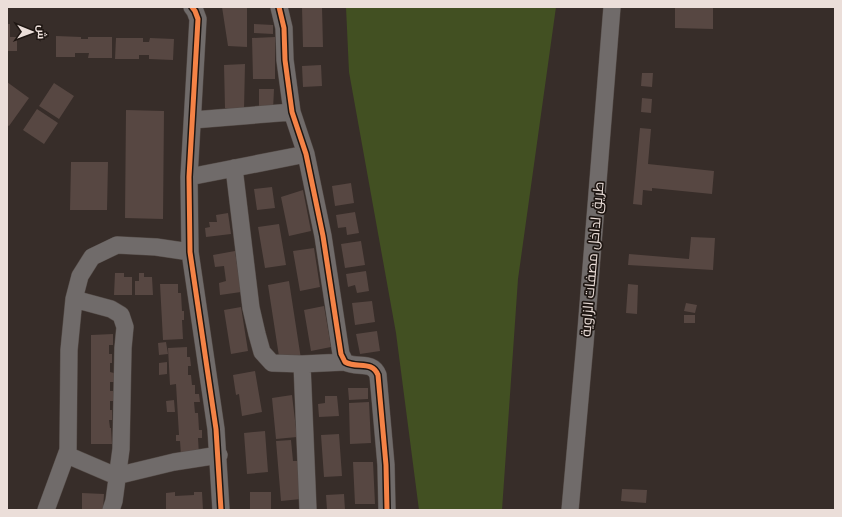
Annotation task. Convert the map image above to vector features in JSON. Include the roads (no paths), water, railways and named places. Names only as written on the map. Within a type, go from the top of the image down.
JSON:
[{"type":"street","points":[[192,7],[198,19],[190,177],[190,252],[213,404],[221,510]]},
{"type":"street","points":[[279,7],[283,17],[285,60],[292,112],[306,154],[323,236],[342,354],[345,362]]},
{"type":"street","name":"طريق لداخل مصفات الزاوية","points":[[570,510],[612,7]]},
{"type":"street","points":[[193,120],[292,112]]},
{"type":"street","points":[[190,177],[306,154]]},
{"type":"street","points":[[234,168],[251,308],[262,352],[272,363],[302,364],[345,362],[352,365],[369,366],[376,371],[378,375],[386,465],[387,510]]},
{"type":"street","points":[[46,510],[68,450],[69,350],[74,298],[80,276],[92,257],[117,245],[156,247],[190,252]]},
{"type":"street","points":[[74,298],[111,309],[121,315],[125,327],[123,348],[121,449],[116,476],[114,501],[111,510]]},
{"type":"street","points":[[302,364],[308,510]]},
{"type":"street","points":[[67,455],[116,476],[174,462],[218,455]]}]
